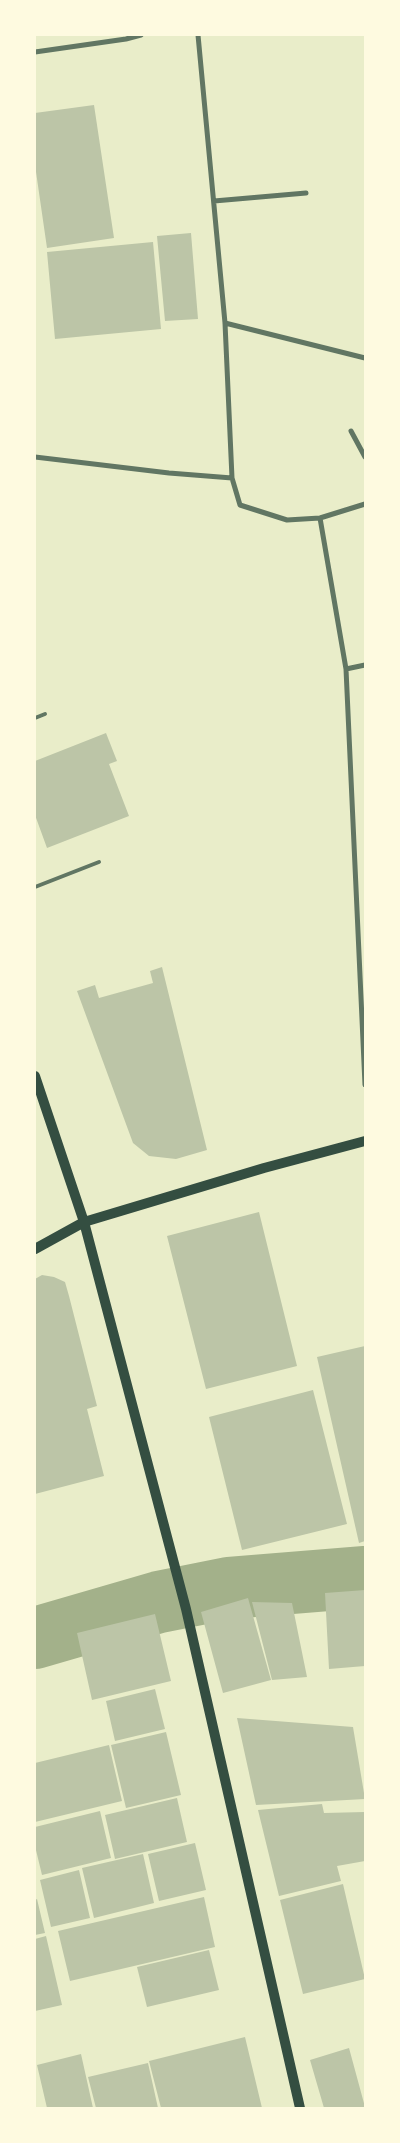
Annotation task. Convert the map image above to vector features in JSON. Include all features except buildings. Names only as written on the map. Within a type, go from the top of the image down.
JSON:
[{"type":"main road","points":[[35,1076],[84,1222],[186,1609],[300,2108]]},
{"type":"main road","points":[[35,1249],[84,1222],[264,1168],[365,1141]]},
{"type":"street","points":[[35,52],[116,41],[141,35]]},
{"type":"street","points":[[198,35],[225,323],[232,478],[240,504],[287,520],[320,518],[365,504]]},
{"type":"street","points":[[214,201],[306,193]]},
{"type":"street","points":[[225,323],[365,358]]},
{"type":"street","points":[[351,431],[365,458]]},
{"type":"street","points":[[35,457],[169,473],[232,478]]},
{"type":"street","points":[[320,518],[346,669],[365,1085]]},
{"type":"street","points":[[346,669],[365,665]]},
{"type":"lane","points":[[35,718],[45,714]]},
{"type":"lane","points":[[35,887],[100,862]]},
{"type":"waterway","points":[[35,1638],[159,1602],[229,1588],[365,1577]]}]
